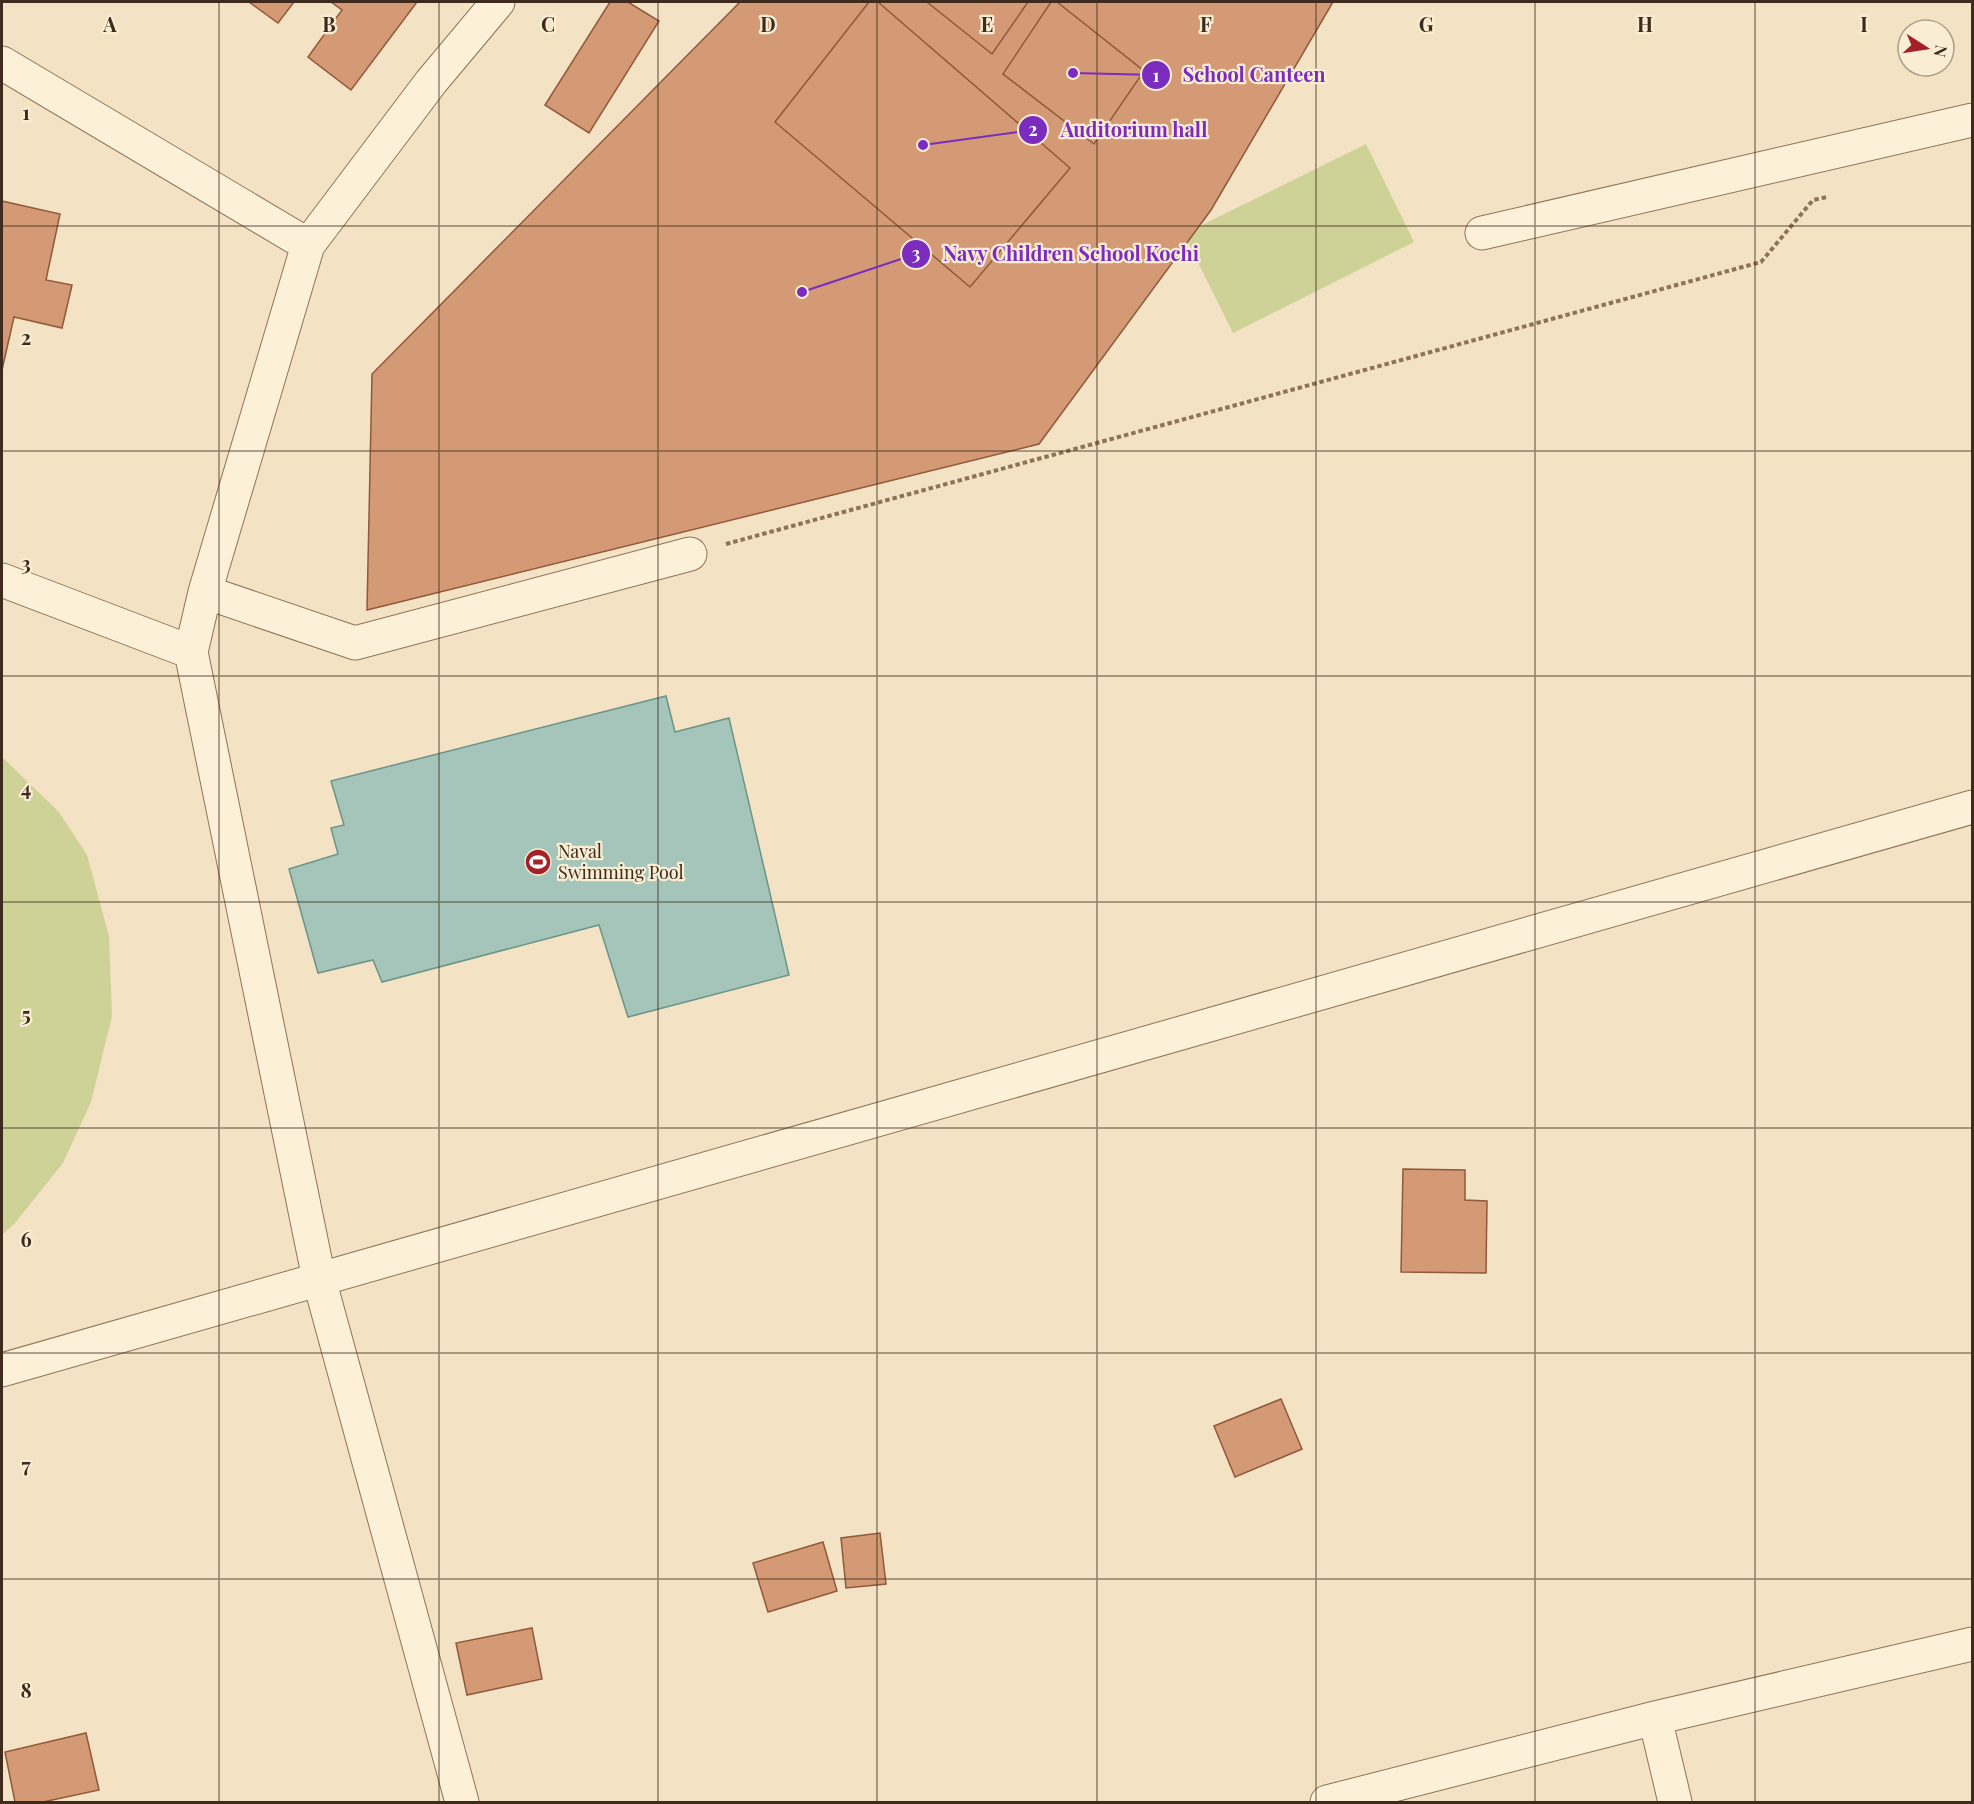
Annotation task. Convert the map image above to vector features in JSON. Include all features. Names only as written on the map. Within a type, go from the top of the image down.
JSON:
[{"type":"street","points":[[462,1803],[319,1279],[191,652],[205,592],[308,245],[431,82],[498,2]]},
{"type":"street","points":[[2,63],[308,245]]},
{"type":"street","points":[[1482,233],[1972,120]]},
{"type":"street","points":[[205,592],[355,643],[690,554]]},
{"type":"street","points":[[2,580],[191,652]]},
{"type":"street","points":[[2,1370],[1972,807]]},
{"type":"street","points":[[1327,1803],[1655,1718],[1972,1644]]},
{"type":"street","points":[[1655,1718],[1675,1803]]},
{"type":"path","points":[[690,554],[1761,262],[1813,200],[1836,195]]},
{"type":"green space","points":[[1366,144],[1414,242],[1233,333],[1184,234]]},
{"type":"green space","points":[[2,757],[59,812],[87,855],[109,936],[112,1016],[91,1102],[63,1163],[15,1223],[2,1235]]},
{"type":"water","name":"Naval Swimming Pool","points":[[666,696],[675,732],[729,718],[789,975],[628,1017],[599,925],[382,982],[373,960],[318,973],[289,869],[338,854],[331,828],[344,825],[331,781]]},
{"type":"building","points":[[249,2],[294,2],[278,23]]},
{"type":"building","points":[[331,2],[417,2],[351,90],[308,57],[342,10]]},
{"type":"building","points":[[610,2],[628,2],[659,21],[589,133],[545,105]]},
{"type":"building","points":[[740,2],[1333,2],[1211,210],[1039,444],[367,610],[372,374]]},
{"type":"building","points":[[869,2],[878,2],[1070,168],[970,287],[775,122]]},
{"type":"building","points":[[927,2],[1028,2],[992,54]]},
{"type":"building","points":[[1051,2],[1057,2],[1144,71],[1094,144],[1003,74]]},
{"type":"building","points":[[2,201],[60,214],[46,280],[72,285],[62,328],[14,317],[2,370]]},
{"type":"building","points":[[1403,1169],[1465,1170],[1465,1200],[1487,1201],[1486,1273],[1401,1272]]},
{"type":"building","points":[[1281,1399],[1302,1449],[1235,1477],[1214,1426]]},
{"type":"building","points":[[880,1533],[886,1584],[846,1588],[841,1538]]},
{"type":"building","points":[[823,1542],[837,1591],[768,1612],[753,1563]]},
{"type":"building","points":[[532,1628],[542,1679],[467,1695],[456,1643]]},
{"type":"building","points":[[86,1733],[99,1790],[43,1802],[15,1802],[5,1752]]},
{"type":"place","name":"School Canteen","points":[[1073,73]]},
{"type":"place","name":"Auditorium hall","points":[[923,145]]},
{"type":"place","name":"Navy Children School Kochi","points":[[802,292]]},
{"type":"place","name":"Naval Swimming Pool","points":[[538,862]]}]
